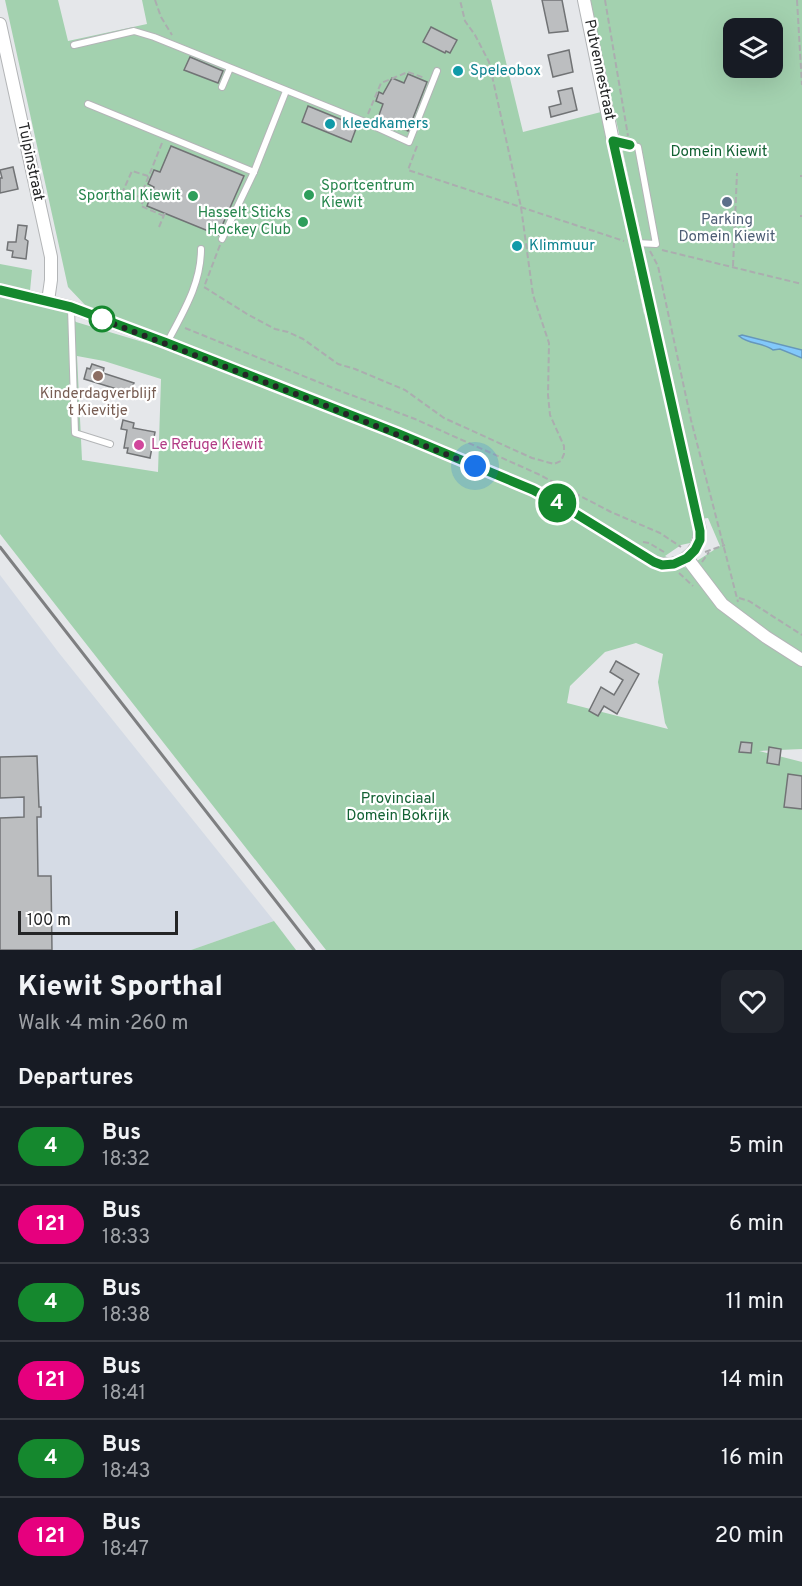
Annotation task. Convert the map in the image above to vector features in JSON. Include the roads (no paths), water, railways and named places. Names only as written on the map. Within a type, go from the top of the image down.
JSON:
[{"type":"street","name":"Putvennestraat","points":[[584,0],[613,141],[641,245],[700,531],[700,540],[695,550],[684,551]]},
{"type":"street","name":"Tulpinstraat","points":[[0,24],[51,257],[48,301]]},
{"type":"street","points":[[0,290],[71,307],[399,434],[533,490],[662,565],[674,564],[684,551],[711,592],[737,616],[802,660]]},
{"type":"lane","points":[[74,45],[134,32],[154,37],[409,142],[437,71]]},
{"type":"lane","points":[[222,87],[230,68]]},
{"type":"lane","points":[[222,239],[254,172],[286,91]]},
{"type":"lane","points":[[88,105],[254,172]]},
{"type":"lane","points":[[613,141],[638,147],[656,244],[641,245]]},
{"type":"lane","points":[[167,343],[193,292],[201,266],[201,249]]},
{"type":"lane","points":[[71,307],[75,434],[110,444]]},
{"type":"water","points":[[739,336],[802,350],[802,358],[780,349],[773,350],[747,341]]},
{"type":"railway","points":[[0,547],[314,950]]},
{"type":"place","name":"Speleobox","points":[[458,71]]},
{"type":"place","name":"kleedkamers","points":[[330,124]]},
{"type":"place","name":"Sportcentrum Kiewit","points":[[309,195]]},
{"type":"place","name":"Sporthal Kiewit","points":[[193,196]]},
{"type":"place","name":"Parking Domein Kiewit","points":[[727,202]]},
{"type":"place","name":"Hasselt Sticks Hockey Club","points":[[303,222]]},
{"type":"place","name":"Klimmuur","points":[[517,246]]},
{"type":"place","name":"Kinderdagverblijf t Kievitje","points":[[98,376]]},
{"type":"place","name":"Le Refuge Kiewit","points":[[139,445]]},
{"type":"park label","name":"Domein Kiewit","points":[[719,152]]},
{"type":"park label","name":"Provinciaal Domein Bokrijk","points":[[398,808]]}]
